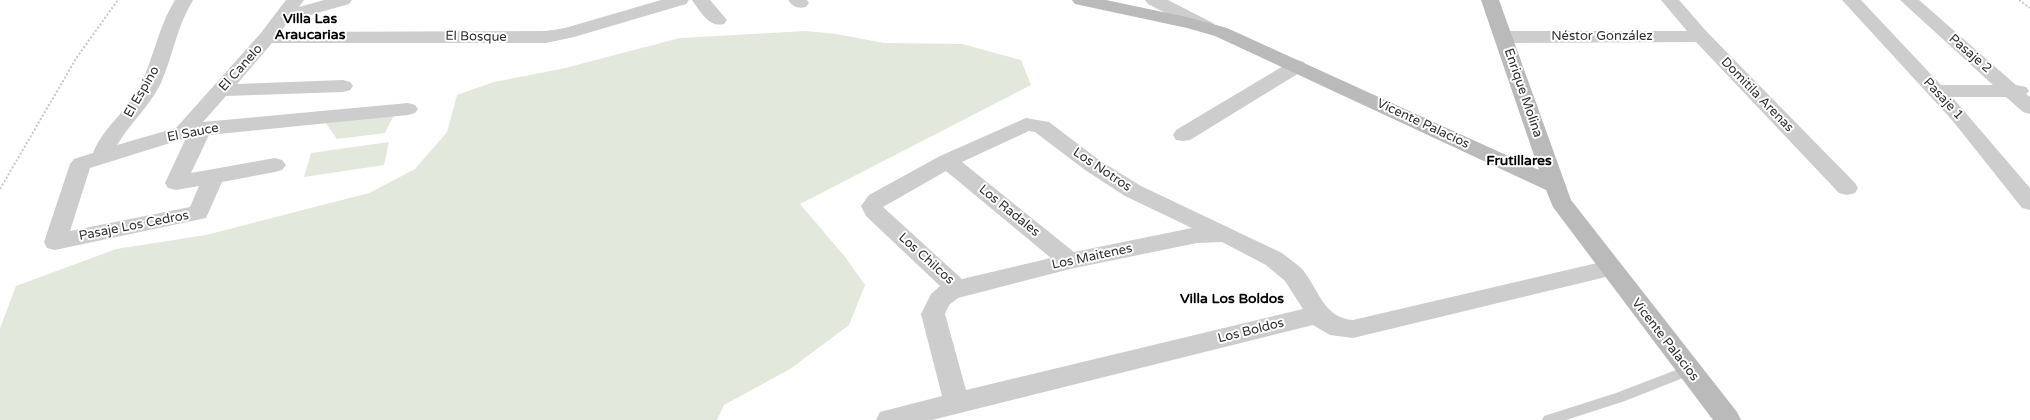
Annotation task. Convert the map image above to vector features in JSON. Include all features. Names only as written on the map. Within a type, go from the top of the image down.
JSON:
[{"type":"main road","name":"Vicente Palacios","points":[[1081,0],[1206,27],[1297,66],[1555,186],[1561,202],[1610,268],[1728,420]]},
{"type":"main road","name":"Enrique Molina","points":[[1490,0],[1555,186]]},
{"type":"street","name":"El Espino","points":[[102,158],[107,145],[134,109],[152,80],[160,61],[169,27],[184,0]]},
{"type":"street","name":"El Canelo","points":[[214,176],[176,183],[192,130],[221,90],[267,38],[295,0]]},
{"type":"street","points":[[283,16],[343,0]]},
{"type":"street","name":"El Bosque","points":[[267,38],[430,36],[546,37],[568,33],[680,0]]},
{"type":"street","points":[[701,0],[718,20]]},
{"type":"street","points":[[1154,0],[1206,27]]},
{"type":"street","name":"Domitila Arenas","points":[[1670,0],[1700,36],[1847,188]]},
{"type":"street","name":"Pasaje 1","points":[[1851,0],[1977,137],[2014,186],[2030,203]]},
{"type":"street","name":"Pasaje 2","points":[[1909,0],[2021,91],[2030,108]]},
{"type":"street","name":"Néstor González","points":[[1504,37],[1700,36]]},
{"type":"street","points":[[1183,135],[1297,66]]},
{"type":"street","points":[[221,90],[343,86]]},
{"type":"street","points":[[1936,91],[2021,91]]},
{"type":"street","name":"El Sauce","points":[[54,242],[80,164],[192,130],[408,109]]},
{"type":"street","name":"Los Notros","points":[[872,206],[877,200],[948,161],[1021,125],[1037,125],[1133,191],[1263,253],[1284,267],[1300,284],[1319,314]]},
{"type":"street","name":"Los Radales","points":[[948,161],[1070,261]]},
{"type":"street","points":[[214,176],[275,165]]},
{"type":"street","name":"Pasaje Los Cedros","points":[[54,242],[198,213],[214,176]]},
{"type":"street","name":"Los Chilcos","points":[[872,206],[874,211],[957,288],[944,295],[939,300],[933,314],[957,403]]},
{"type":"street","name":"Los Maitenes","points":[[957,288],[1070,261],[1197,235],[1228,236]]},
{"type":"street","points":[[1319,314],[1332,326],[1346,330],[1353,329],[1610,268]]},
{"type":"street","name":"Los Boldos","points":[[889,420],[1319,314]]},
{"type":"lane","points":[[1549,420],[1620,397],[1689,370]]},
{"type":"path","points":[[0,189],[77,57],[118,0]]},
{"type":"path","points":[[2019,0],[2030,8]]},
{"type":"shaded area","points":[[806,31],[836,34],[884,43],[962,44],[1021,60],[1031,85],[800,204],[846,258],[865,285],[849,325],[790,369],[724,405],[717,420],[0,420],[0,328],[16,286],[116,249],[206,235],[369,193],[415,169],[447,132],[457,95],[494,82],[561,69],[680,38]]},
{"type":"shaded area","points":[[394,115],[385,133],[337,139],[325,122]]},
{"type":"shaded area","points":[[389,142],[384,165],[304,177],[311,153]]},
{"type":"district","name":"Villa Las Araucarias","points":[[310,28]]},
{"type":"district","name":"Frutillares","points":[[1519,161]]},
{"type":"district","name":"Villa Los Boldos","points":[[1232,299]]}]
